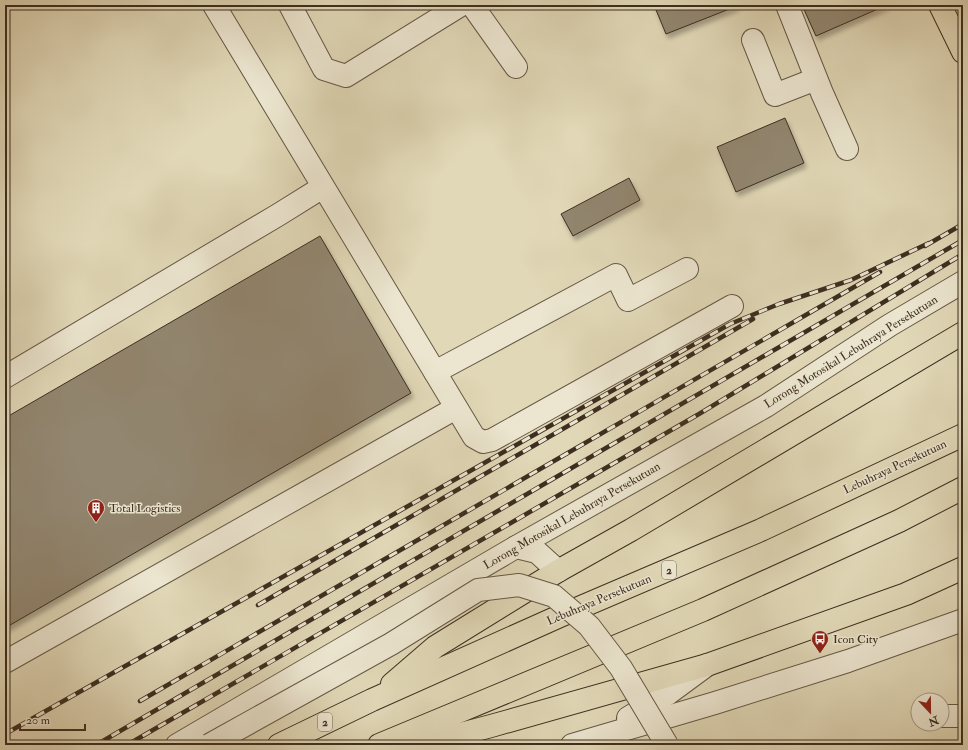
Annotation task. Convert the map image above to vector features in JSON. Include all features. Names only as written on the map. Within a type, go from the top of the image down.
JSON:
[{"type":"highway","points":[[940,5],[963,52]]},
{"type":"highway","points":[[372,700],[435,646],[558,571],[631,530],[963,333]]},
{"type":"highway","name":"Lebuhraya Persekutuan","points":[[279,745],[372,700],[560,616],[761,530],[963,435]]},
{"type":"highway","points":[[379,745],[703,610],[899,521],[963,488]]},
{"type":"highway","points":[[420,745],[707,665],[906,594],[963,568]]},
{"type":"street","points":[[214,5],[474,437],[483,442],[492,440],[732,306]]},
{"type":"street","points":[[290,5],[324,69],[346,76],[461,5]]},
{"type":"street","points":[[472,5],[516,67]]},
{"type":"street","points":[[787,5],[816,79],[847,149]]},
{"type":"street","points":[[753,40],[775,95],[816,79]]},
{"type":"street","points":[[5,378],[323,187]]},
{"type":"street","points":[[435,372],[616,275],[628,300],[687,269]]},
{"type":"street","name":"Lorong Motosikal Lebuhraya Persekutuan","points":[[178,745],[516,547],[766,406],[890,325],[963,282]]},
{"type":"street","points":[[5,662],[456,408]]},
{"type":"street","points":[[516,547],[537,552],[558,571]]},
{"type":"street","points":[[209,745],[392,644],[478,590],[519,584],[554,596],[589,626],[621,668],[668,745]]},
{"type":"street","points":[[572,745],[715,703],[840,663],[963,620]]},
{"type":"street","points":[[572,745],[635,714],[670,694],[707,665]]},
{"type":"street","points":[[950,716],[963,716]]},
{"type":"building","points":[[654,5],[737,5],[737,6],[666,34]]},
{"type":"building","points":[[802,5],[887,5],[816,36]]},
{"type":"building","points":[[785,118],[804,163],[736,192],[717,147]]},
{"type":"building","points":[[629,178],[640,200],[573,236],[561,214]]},
{"type":"building","name":"Total Logistics","points":[[320,236],[411,393],[5,628],[5,418]]},
{"type":"railway","points":[[925,246],[963,224]]},
{"type":"railway","points":[[96,745],[963,240]]},
{"type":"railway","points":[[5,734],[730,324],[779,304],[851,280],[929,243]]},
{"type":"railway","points":[[127,745],[699,414],[963,254]]},
{"type":"railway","points":[[140,701],[880,272]]},
{"type":"railway","points":[[258,605],[753,319]]},
{"type":"place","name":"Total Logistics","points":[[96,523]]},
{"type":"place","name":"Icon City","points":[[820,654]]}]
